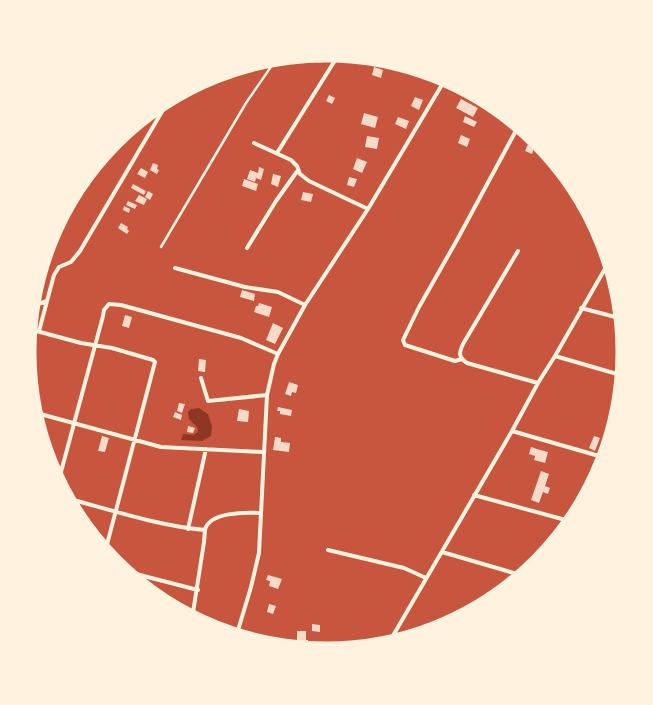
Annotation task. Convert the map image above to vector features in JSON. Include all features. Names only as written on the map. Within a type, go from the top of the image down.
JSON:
[{"type":"street","points":[[277,153],[335,60]]},
{"type":"street","points":[[238,631],[251,587],[259,553],[267,395],[271,374],[278,354],[305,304],[368,210],[442,84]]},
{"type":"street","points":[[39,331],[54,275],[57,270],[71,262],[80,252],[163,109]]},
{"type":"street","points":[[462,359],[455,361],[419,351],[405,346],[402,340],[516,130]]},
{"type":"street","points":[[254,143],[295,162],[303,177],[309,181],[368,210]]},
{"type":"street","points":[[247,248],[276,201],[298,170]]},
{"type":"street","points":[[518,251],[463,344],[460,351],[460,356],[467,363],[538,383]]},
{"type":"street","points":[[392,637],[606,267]]},
{"type":"street","points":[[175,268],[245,287],[278,292],[305,304]]},
{"type":"street","points":[[39,304],[47,301]]},
{"type":"street","points":[[60,474],[96,345],[104,310],[109,304],[230,334],[255,343],[278,354]]},
{"type":"street","points":[[581,308],[616,317]]},
{"type":"street","points":[[35,330],[68,340],[112,348],[153,360],[155,362],[107,545]]},
{"type":"street","points":[[555,356],[618,374]]},
{"type":"street","points":[[201,378],[208,401],[267,395]]},
{"type":"street","points":[[41,414],[161,447],[263,452]]},
{"type":"street","points":[[512,431],[600,456]]},
{"type":"street","points":[[188,529],[206,449]]},
{"type":"street","points":[[474,495],[566,520]]},
{"type":"street","points":[[74,500],[188,529],[205,530]]},
{"type":"street","points":[[193,613],[198,590],[206,525],[210,521],[224,516],[261,513]]},
{"type":"street","points":[[328,550],[404,568],[426,578]]},
{"type":"street","points":[[442,552],[517,574]]},
{"type":"street","points":[[136,574],[198,590]]},
{"type":"lane","points":[[161,247],[246,103],[272,66]]},
{"type":"shaded area","points":[[199,408],[208,414],[212,426],[211,436],[202,441],[181,440],[183,434],[193,435],[198,432],[197,427],[189,419],[188,412],[191,409]]},
{"type":"building","points":[[374,67],[383,70],[381,78],[372,75]]},
{"type":"building","points":[[329,95],[335,98],[332,104],[326,101]]},
{"type":"building","points":[[415,97],[423,100],[419,110],[411,106]]},
{"type":"building","points":[[461,99],[478,108],[473,117],[456,108]]},
{"type":"building","points":[[364,113],[378,117],[375,128],[361,124]]},
{"type":"building","points":[[465,116],[477,122],[474,127],[463,122]]},
{"type":"building","points":[[398,117],[409,121],[406,129],[395,124]]},
{"type":"building","points":[[461,135],[470,139],[467,147],[458,143]]},
{"type":"building","points":[[367,136],[379,138],[377,149],[365,147]]},
{"type":"building","points":[[528,144],[534,148],[532,154],[525,151]]},
{"type":"building","points":[[357,158],[367,162],[362,173],[353,169]]},
{"type":"building","points":[[153,163],[158,165],[157,169],[159,170],[157,174],[150,170]]},
{"type":"building","points":[[259,167],[264,169],[261,180],[256,178],[255,182],[247,179],[250,170],[258,173]]},
{"type":"building","points":[[141,168],[148,172],[145,178],[137,174]]},
{"type":"building","points":[[273,174],[281,176],[278,187],[271,184]]},
{"type":"building","points":[[349,177],[357,179],[354,187],[347,185]]},
{"type":"building","points":[[244,179],[258,184],[256,191],[242,186]]},
{"type":"building","points":[[133,184],[146,191],[144,195],[131,188]]},
{"type":"building","points":[[148,191],[153,194],[150,200],[145,197]]},
{"type":"building","points":[[303,192],[313,194],[311,202],[301,200]]},
{"type":"building","points":[[139,195],[147,199],[144,205],[135,201]]},
{"type":"building","points":[[128,201],[137,205],[135,209],[126,205]]},
{"type":"building","points":[[124,206],[130,209],[129,213],[123,210]]},
{"type":"building","points":[[121,223],[128,227],[127,229],[129,231],[127,234],[118,228]]},
{"type":"building","points":[[242,290],[255,294],[254,301],[240,297]]},
{"type":"building","points":[[259,303],[272,307],[269,317],[254,312]]},
{"type":"building","points":[[125,315],[132,317],[129,328],[122,326]]},
{"type":"building","points":[[273,323],[283,328],[275,344],[266,340]]},
{"type":"building","points":[[199,359],[206,360],[205,372],[198,371]]},
{"type":"building","points":[[289,382],[298,385],[296,393],[292,392],[291,396],[285,394]]},
{"type":"building","points":[[179,403],[185,404],[182,413],[177,411]]},
{"type":"building","points":[[278,407],[292,410],[291,416],[280,414],[280,411],[277,411]]},
{"type":"building","points":[[239,409],[249,411],[248,422],[237,421]]},
{"type":"building","points":[[175,412],[182,415],[181,420],[173,417]]},
{"type":"building","points":[[188,426],[195,428],[193,433],[187,432]]},
{"type":"building","points":[[102,436],[109,438],[105,452],[98,451]]},
{"type":"building","points":[[594,436],[600,438],[595,451],[589,448]]},
{"type":"building","points":[[275,437],[281,438],[281,442],[290,443],[289,452],[273,450]]},
{"type":"building","points":[[531,447],[537,449],[535,456],[529,454]]},
{"type":"building","points":[[537,449],[548,452],[545,463],[534,460]]},
{"type":"building","points":[[541,471],[549,474],[545,486],[550,488],[548,494],[543,492],[539,503],[531,500]]},
{"type":"building","points":[[268,575],[282,579],[278,589],[269,586],[270,581],[266,580]]},
{"type":"building","points":[[269,604],[276,606],[273,614],[267,612]]},
{"type":"building","points":[[312,624],[320,625],[320,632],[312,631]]},
{"type":"building","points":[[297,631],[306,631],[306,640],[308,640],[308,644],[293,643],[293,640],[297,640]]}]
